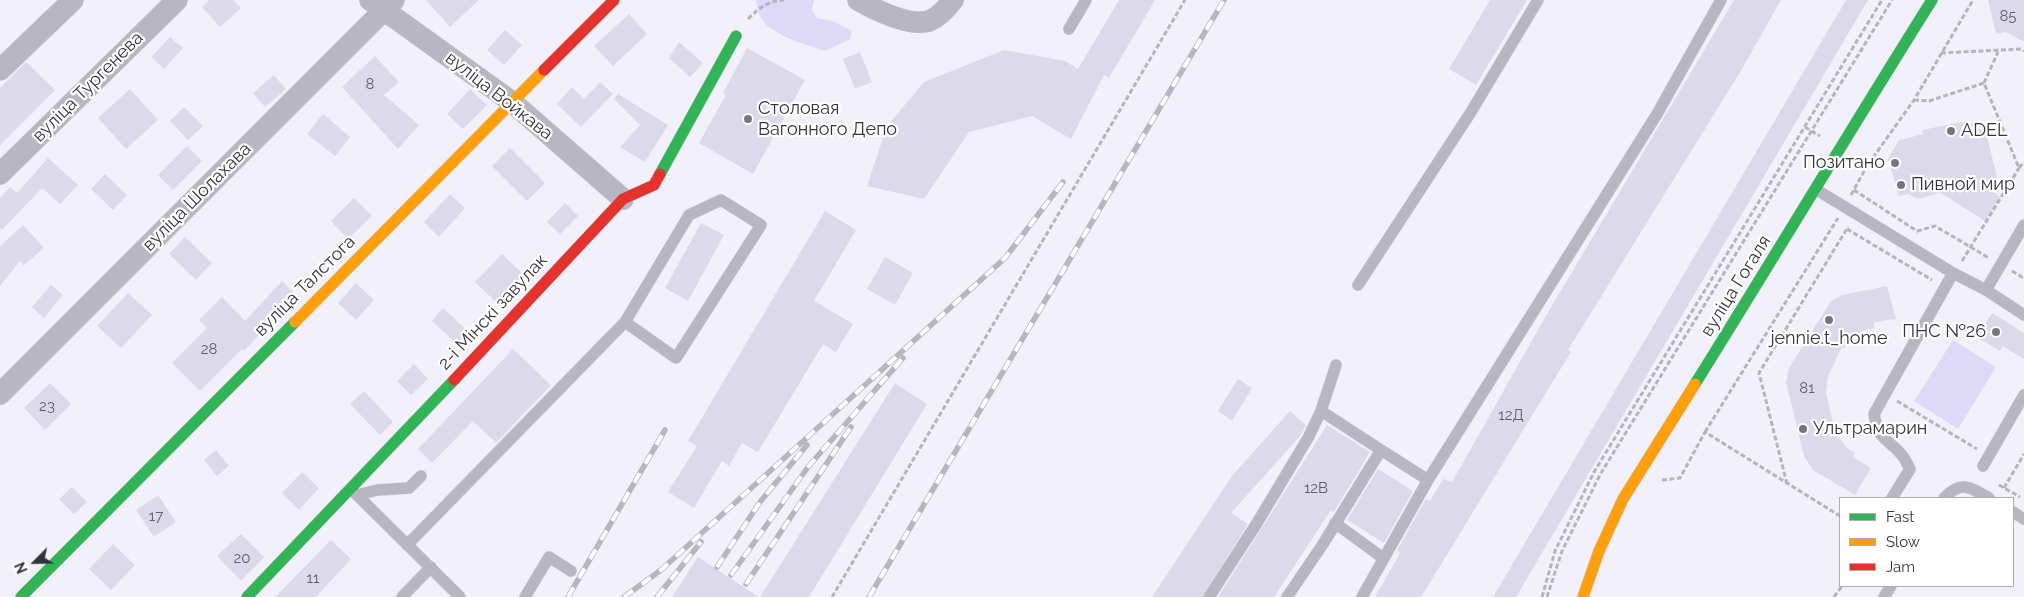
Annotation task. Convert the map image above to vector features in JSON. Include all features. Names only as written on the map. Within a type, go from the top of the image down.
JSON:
[{"type":"street","points":[[0,70],[73,0]]},
{"type":"street","name":"вуліца Тургенева","points":[[0,174],[177,0]]},
{"type":"street","name":"вуліца Талстога","points":[[20,597],[614,0]]},
{"type":"street","points":[[858,0],[875,10],[914,22],[930,21],[944,11],[953,0]]},
{"type":"street","name":"вуліца Гогаля","points":[[1583,597],[1599,550],[1623,499],[1817,190],[1839,148],[1932,0]]},
{"type":"street","name":"вуліца Войкава","points":[[383,4],[512,102],[623,199]]},
{"type":"street","name":"вуліца Шолахава","points":[[0,394],[383,4]]},
{"type":"street","name":"2-і Мінскі завулак","points":[[247,597],[354,492],[623,199],[654,185],[736,36]]},
{"type":"lane","points":[[1069,29],[1086,0]]},
{"type":"lane","points":[[1358,285],[1472,112],[1538,0]]},
{"type":"lane","points":[[1362,597],[1428,480],[1657,114],[1721,0]]},
{"type":"lane","points":[[1817,190],[1953,273],[2021,311]]},
{"type":"lane","points":[[408,545],[625,322],[689,214],[721,200],[761,225],[676,358],[625,322]]},
{"type":"lane","points":[[1986,290],[2024,225]]},
{"type":"lane","points":[[1893,497],[1910,469],[1902,454],[1884,439],[1876,428],[1874,414],[1953,273]]},
{"type":"lane","points":[[1210,597],[1257,524],[1308,438],[1321,411],[1336,366]]},
{"type":"lane","points":[[1983,466],[2024,395]]},
{"type":"lane","points":[[1321,411],[1428,480]]},
{"type":"lane","points":[[1287,597],[1381,450]]},
{"type":"lane","points":[[354,492],[408,488],[421,476]]},
{"type":"lane","points":[[1945,497],[1956,488],[1968,486],[1987,497]]},
{"type":"lane","points":[[354,492],[460,597]]},
{"type":"lane","points":[[1335,523],[1383,558]]},
{"type":"lane","points":[[525,597],[549,557],[571,571]]},
{"type":"lane","points":[[402,597],[431,567]]},
{"type":"path","points":[[736,36],[758,9],[772,1],[784,0]]},
{"type":"path","points":[[832,597],[1185,0]]},
{"type":"path","points":[[1542,597],[1556,551],[1594,472],[1882,0]]},
{"type":"path","points":[[1547,597],[1562,551],[1602,473],[1892,0]]},
{"type":"path","points":[[1659,480],[1680,478],[1705,432],[1844,207],[1867,166],[1914,100],[1974,0]]},
{"type":"path","points":[[1941,53],[1998,52],[2022,49],[2024,51]]},
{"type":"path","points":[[1998,52],[1984,83],[2019,168]]},
{"type":"path","points":[[1914,100],[1929,101],[1984,83]]},
{"type":"path","points":[[1805,128],[1867,166]]},
{"type":"path","points":[[1953,273],[1971,248],[2024,162]]},
{"type":"path","points":[[1854,190],[1917,231],[1935,226],[2022,277],[2024,275]]},
{"type":"path","points":[[1787,484],[1759,373],[1857,214]]},
{"type":"path","points":[[1848,229],[1932,281],[1928,289]]},
{"type":"path","points":[[1886,394],[1978,449],[1976,456]]},
{"type":"path","points":[[1705,432],[1839,515]]},
{"type":"path","points":[[2004,488],[2024,454]]},
{"type":"path","points":[[1995,483],[2024,500]]},
{"type":"shaded area","points":[[756,0],[814,0],[812,10],[817,18],[832,21],[852,31],[850,39],[825,51],[789,38],[771,29],[765,23],[760,16]]},
{"type":"shaded area","points":[[1953,340],[1996,367],[1958,429],[1914,401]]},
{"type":"building","points":[[209,0],[233,0],[241,8],[220,27],[202,7]]},
{"type":"building","points":[[426,0],[479,0],[450,27]]},
{"type":"building","points":[[1119,0],[1155,0],[1109,78],[1104,75],[1071,139],[1032,116],[969,132],[924,199],[867,186],[887,126],[924,82],[1004,50],[1065,61],[1078,69]]},
{"type":"building","points":[[1490,0],[1527,0],[1476,85],[1449,69]]},
{"type":"building","points":[[1734,0],[1781,0],[1742,69],[1568,350],[1571,352],[1421,597],[1375,597],[1400,553],[1397,550],[1426,499],[1430,501],[1443,479],[1452,482],[1547,314]]},
{"type":"building","points":[[1846,0],[1868,0],[1516,597],[1493,597]]},
{"type":"building","points":[[1988,0],[2024,0],[2024,42],[2006,32],[1996,34]]},
{"type":"building","points":[[629,14],[647,34],[613,66],[594,46]]},
{"type":"building","points":[[505,30],[522,45],[504,65],[487,50]]},
{"type":"building","points":[[170,37],[183,48],[164,69],[151,57]]},
{"type":"building","points":[[679,42],[703,63],[690,77],[669,58]]},
{"type":"building","name":"Столовая Вагонного Депо","points":[[747,48],[805,80],[753,174],[699,143],[726,95],[723,93]]},
{"type":"building","points":[[860,52],[872,82],[855,89],[843,59]]},
{"type":"building","points":[[375,56],[399,82],[384,95],[419,125],[398,149],[342,87]]},
{"type":"building","points":[[26,62],[55,90],[0,145],[0,88]]},
{"type":"building","points":[[274,75],[286,89],[265,107],[253,93]]},
{"type":"building","points":[[600,82],[613,94],[581,127],[557,104],[572,87],[584,99]]},
{"type":"building","points":[[130,89],[158,120],[126,149],[98,118]]},
{"type":"building","points":[[470,89],[487,105],[463,129],[447,114]]},
{"type":"building","points":[[618,94],[668,125],[645,162],[620,147],[640,125],[614,99]]},
{"type":"building","points":[[184,107],[203,126],[188,140],[170,121]]},
{"type":"building","points":[[323,114],[350,137],[335,156],[307,134]]},
{"type":"building","points":[[1966,121],[1986,132],[1998,181],[1992,191],[2000,197],[1985,221],[1941,193],[1918,199],[1908,194],[1899,196],[1888,159],[1899,140],[1924,134],[1922,130]]},
{"type":"building","points":[[187,146],[202,161],[173,190],[158,175]]},
{"type":"building","points":[[510,148],[545,183],[527,201],[492,166]]},
{"type":"building","points":[[48,158],[78,185],[60,204],[42,188],[2,230],[0,228],[0,198],[10,187],[17,193]]},
{"type":"building","points":[[105,174],[127,195],[113,210],[91,189]]},
{"type":"building","points":[[450,194],[465,208],[439,237],[424,222]]},
{"type":"building","points":[[354,198],[372,216],[348,239],[331,221]]},
{"type":"building","points":[[565,203],[578,216],[560,234],[547,222]]},
{"type":"building","points":[[825,211],[856,230],[814,301],[853,324],[836,352],[823,344],[758,452],[742,443],[729,466],[722,461],[694,508],[668,492],[697,446],[688,441]]},
{"type":"building","points":[[701,223],[724,235],[688,301],[665,288]]},
{"type":"building","points":[[23,225],[44,248],[24,265],[20,261],[0,286],[0,246]]},
{"type":"building","points":[[185,237],[212,263],[196,280],[169,254]]},
{"type":"building","points":[[502,254],[526,277],[499,305],[475,282]]},
{"type":"building","points":[[885,257],[913,273],[895,305],[867,289]]},
{"type":"building","points":[[282,281],[296,295],[244,351],[242,349],[200,391],[172,363],[207,328],[199,320],[222,297],[245,321]]},
{"type":"building","points":[[356,283],[374,300],[356,320],[338,303]]},
{"type":"building","points":[[51,285],[63,295],[44,318],[32,307]]},
{"type":"building","points":[[1887,286],[1896,319],[1874,322],[1874,328],[1864,330],[1849,341],[1844,348],[1842,347],[1828,376],[1826,392],[1835,432],[1847,448],[1855,453],[1853,457],[1871,468],[1855,495],[1813,470],[1804,456],[1786,382],[1789,368],[1831,301],[1842,295]]},
{"type":"building","points":[[128,293],[152,315],[121,348],[97,326]]},
{"type":"building","points":[[443,308],[470,333],[459,346],[432,321]]},
{"type":"building","name":"ПНС №26","points":[[1992,313],[2024,333],[2024,359],[2003,346],[2000,351],[1977,337]]},
{"type":"building","points":[[513,349],[551,385],[496,443],[473,421],[432,463],[418,449]]},
{"type":"building","points":[[414,364],[428,379],[411,395],[397,381]]},
{"type":"building","points":[[1238,379],[1252,388],[1232,421],[1218,411]]},
{"type":"building","points":[[50,383],[71,404],[45,430],[24,408]]},
{"type":"building","points":[[895,383],[927,404],[809,597],[760,597]]},
{"type":"building","points":[[364,391],[393,422],[380,435],[350,404]]},
{"type":"building","points":[[1290,411],[1306,425],[1301,435],[1231,513],[1248,524],[1202,597],[1152,597],[1232,476]]},
{"type":"building","points":[[1327,425],[1370,452],[1334,512],[1331,510],[1274,597],[1218,597]]},
{"type":"building","points":[[216,450],[229,466],[217,476],[204,460]]},
{"type":"building","points":[[1378,469],[1413,491],[1384,543],[1347,520]]},
{"type":"building","points":[[302,472],[319,488],[299,510],[282,493]]},
{"type":"building","points":[[72,487],[87,502],[74,514],[59,499]]},
{"type":"building","points":[[158,495],[176,522],[154,537],[136,510]]},
{"type":"building","points":[[241,534],[264,557],[241,581],[217,556]]},
{"type":"building","points":[[331,540],[351,559],[316,597],[275,597]]},
{"type":"building","points":[[113,544],[135,565],[111,590],[89,569]]},
{"type":"building","points":[[698,557],[759,597],[672,597]]},
{"type":"railway","points":[[869,597],[1224,0]]},
{"type":"railway","points":[[624,597],[661,570],[1005,258],[1063,182]]},
{"type":"railway","points":[[731,575],[808,467],[903,358]]},
{"type":"railway","points":[[746,584],[851,427]]},
{"type":"railway","points":[[568,597],[665,430]]},
{"type":"railway","points":[[717,567],[760,502],[807,445]]},
{"type":"railway","points":[[657,597],[701,542]]},
{"type":"traffic: fast","points":[[1695,384],[1932,0]]},
{"type":"traffic: fast","points":[[660,174],[736,36]]},
{"type":"traffic: fast","points":[[21,597],[295,322]]},
{"type":"traffic: fast","points":[[247,597],[454,380]]},
{"type":"traffic: slow","points":[[295,322],[544,70]]},
{"type":"traffic: slow","points":[[1583,597],[1599,551],[1623,499],[1695,384]]},
{"type":"traffic: jam","points":[[544,70],[614,0]]},
{"type":"traffic: jam","points":[[454,380],[623,199],[654,185],[660,174]]},
{"type":"place","name":"Столовая Вагонного Депо","points":[[748,119]]},
{"type":"place","name":"ADEL","points":[[1951,131]]},
{"type":"place","name":"Позитано","points":[[1895,163]]},
{"type":"place","name":"Пивной мир","points":[[1901,185]]},
{"type":"place","name":"jennie.t_home","points":[[1829,320]]},
{"type":"place","name":"ПНС №26","points":[[1996,332]]},
{"type":"place","name":"Ультрамарин","points":[[1803,429]]}]
